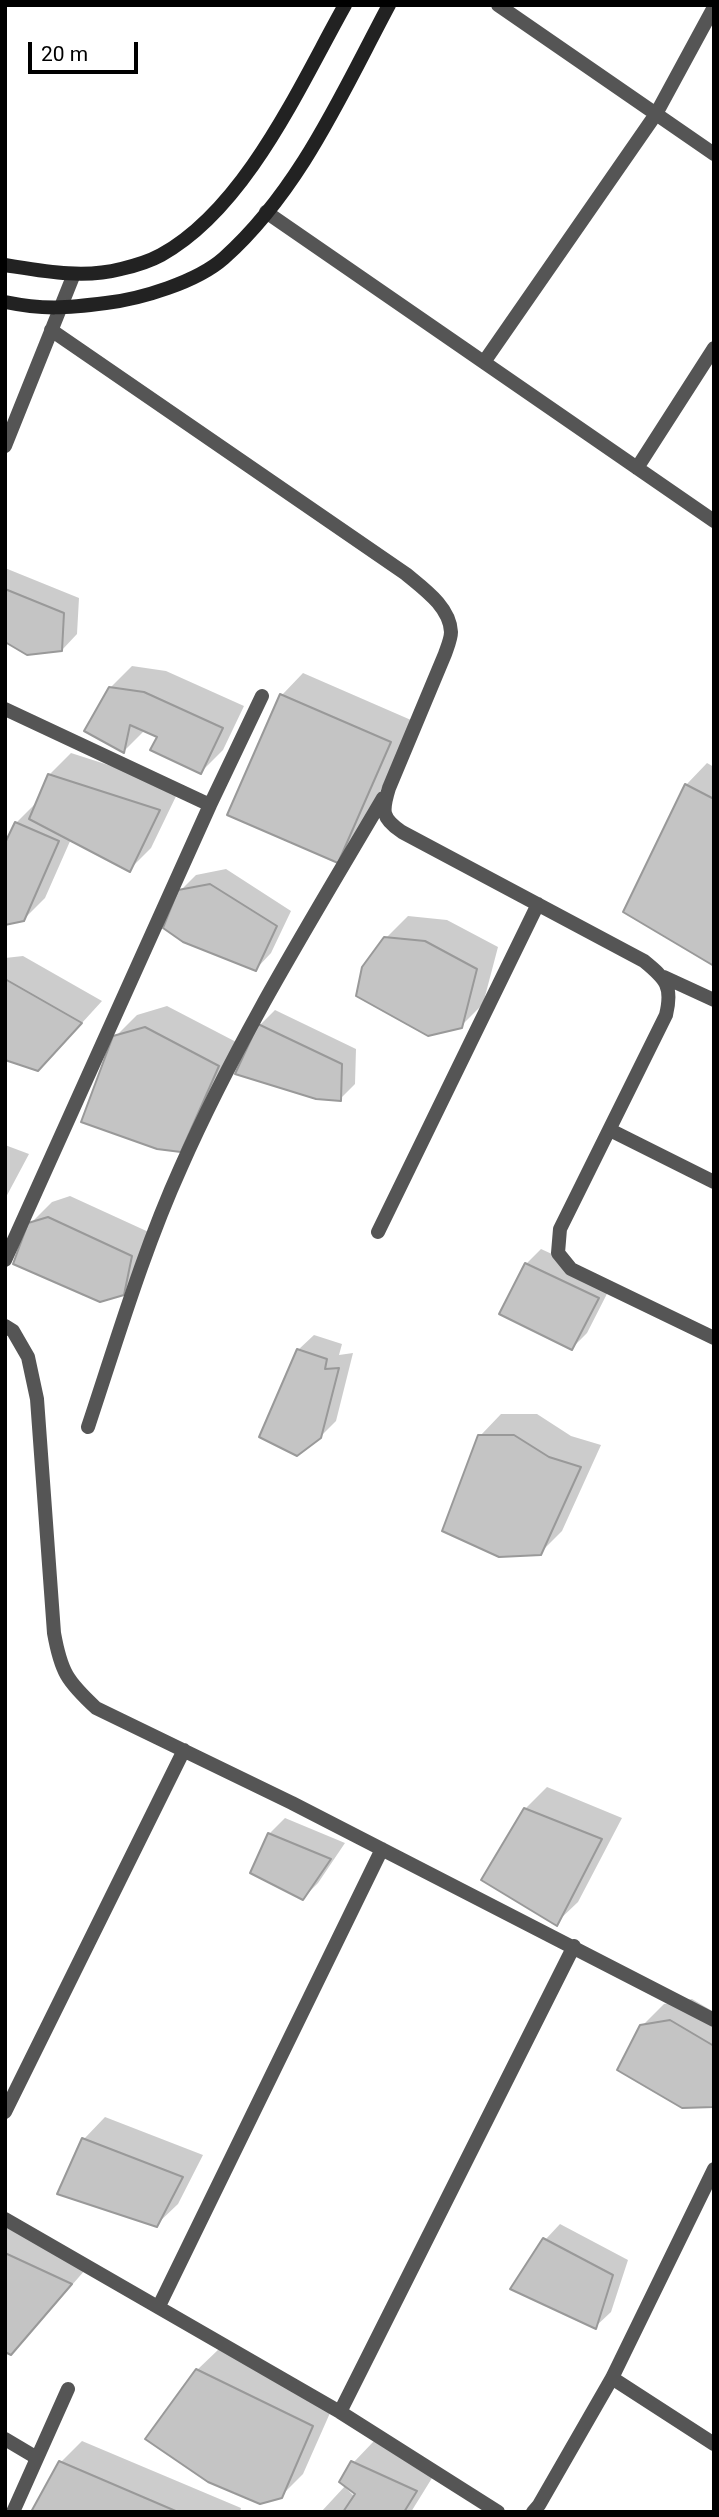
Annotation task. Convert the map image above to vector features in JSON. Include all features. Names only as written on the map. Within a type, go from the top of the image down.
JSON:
[{"type":"main road","points":[[5,265],[74,274],[120,269],[161,255],[205,223],[256,162],[345,5]]},
{"type":"main road","points":[[5,302],[58,309],[121,301],[175,286],[222,260],[266,212],[307,159],[389,5]]},
{"type":"street","points":[[498,5],[714,154]]},
{"type":"street","points":[[484,362],[656,114],[714,7]]},
{"type":"street","points":[[266,212],[714,521]]},
{"type":"street","points":[[5,446],[74,274]]},
{"type":"street","points":[[51,330],[406,574],[433,597],[447,617],[451,633],[445,654],[383,808],[388,822],[402,832],[644,961],[664,977],[714,1000]]},
{"type":"street","points":[[637,468],[714,348]]},
{"type":"street","points":[[5,1260],[210,805],[262,696]]},
{"type":"street","points":[[5,709],[210,805]]},
{"type":"street","points":[[88,1427],[144,1256],[181,1166],[263,1002],[389,788]]},
{"type":"street","points":[[378,1233],[538,904]]},
{"type":"street","points":[[664,977],[671,995],[666,1015],[560,1229],[558,1253],[571,1269],[714,1338]]},
{"type":"street","points":[[610,1130],[714,1182]]},
{"type":"street","points":[[5,1326],[13,1331],[28,1357],[37,1399],[54,1633],[60,1665],[74,1687],[96,1708],[184,1749],[574,1946],[714,2020]]},
{"type":"street","points":[[5,2112],[184,1749]]},
{"type":"street","points":[[159,2306],[382,1849]]},
{"type":"street","points":[[340,2412],[574,1946]]},
{"type":"street","points":[[533,2512],[612,2378],[714,2169]]},
{"type":"street","points":[[5,2219],[340,2412],[498,2512]]},
{"type":"street","points":[[612,2378],[714,2444]]},
{"type":"street","points":[[13,2512],[68,2389]]},
{"type":"street","points":[[5,2439],[37,2458]]},
{"type":"building","points":[[5,589],[64,613],[62,651],[27,655],[5,642]]},
{"type":"building","points":[[109,687],[144,692],[223,728],[201,774],[150,750],[157,737],[130,725],[124,753],[84,731]]},
{"type":"building","points":[[280,694],[391,742],[338,863],[227,815]]},
{"type":"building","points":[[48,774],[160,810],[130,872],[29,819]]},
{"type":"building","points":[[685,784],[714,799],[714,966],[623,912]]},
{"type":"building","points":[[15,822],[59,841],[24,921],[5,925],[5,843]]},
{"type":"building","points":[[210,884],[277,926],[256,971],[183,942],[163,928],[178,890]]},
{"type":"building","points":[[384,937],[425,941],[477,969],[462,1028],[428,1036],[356,996],[362,967]]},
{"type":"building","points":[[5,979],[82,1023],[38,1071],[5,1060]]},
{"type":"building","points":[[258,1024],[342,1064],[341,1101],[316,1099],[235,1074]]},
{"type":"building","points":[[145,1027],[219,1066],[181,1152],[157,1149],[81,1122],[113,1036]]},
{"type":"building","points":[[48,1217],[132,1256],[124,1295],[100,1302],[13,1264],[28,1223]]},
{"type":"building","points":[[525,1263],[599,1298],[572,1350],[499,1314]]},
{"type":"building","points":[[297,1349],[327,1359],[325,1369],[339,1368],[321,1438],[297,1456],[259,1437]]},
{"type":"building","points":[[478,1435],[514,1435],[549,1457],[581,1467],[541,1555],[499,1557],[442,1531]]},
{"type":"building","points":[[524,1808],[602,1839],[557,1926],[481,1880]]},
{"type":"building","points":[[268,1833],[331,1859],[303,1900],[250,1873]]},
{"type":"building","points":[[670,2020],[714,2046],[714,2107],[682,2108],[617,2070],[640,2025]]},
{"type":"building","points":[[82,2138],[183,2177],[157,2227],[57,2194]]},
{"type":"building","points":[[543,2238],[613,2275],[596,2329],[510,2289]]},
{"type":"building","points":[[5,2253],[72,2284],[11,2355],[5,2352]]},
{"type":"building","points":[[196,2369],[313,2426],[282,2498],[260,2504],[208,2482],[145,2439]]},
{"type":"building","points":[[59,2461],[178,2512],[31,2512]]},
{"type":"building","points":[[351,2461],[417,2491],[404,2512],[343,2512],[355,2494],[339,2482]]}]
